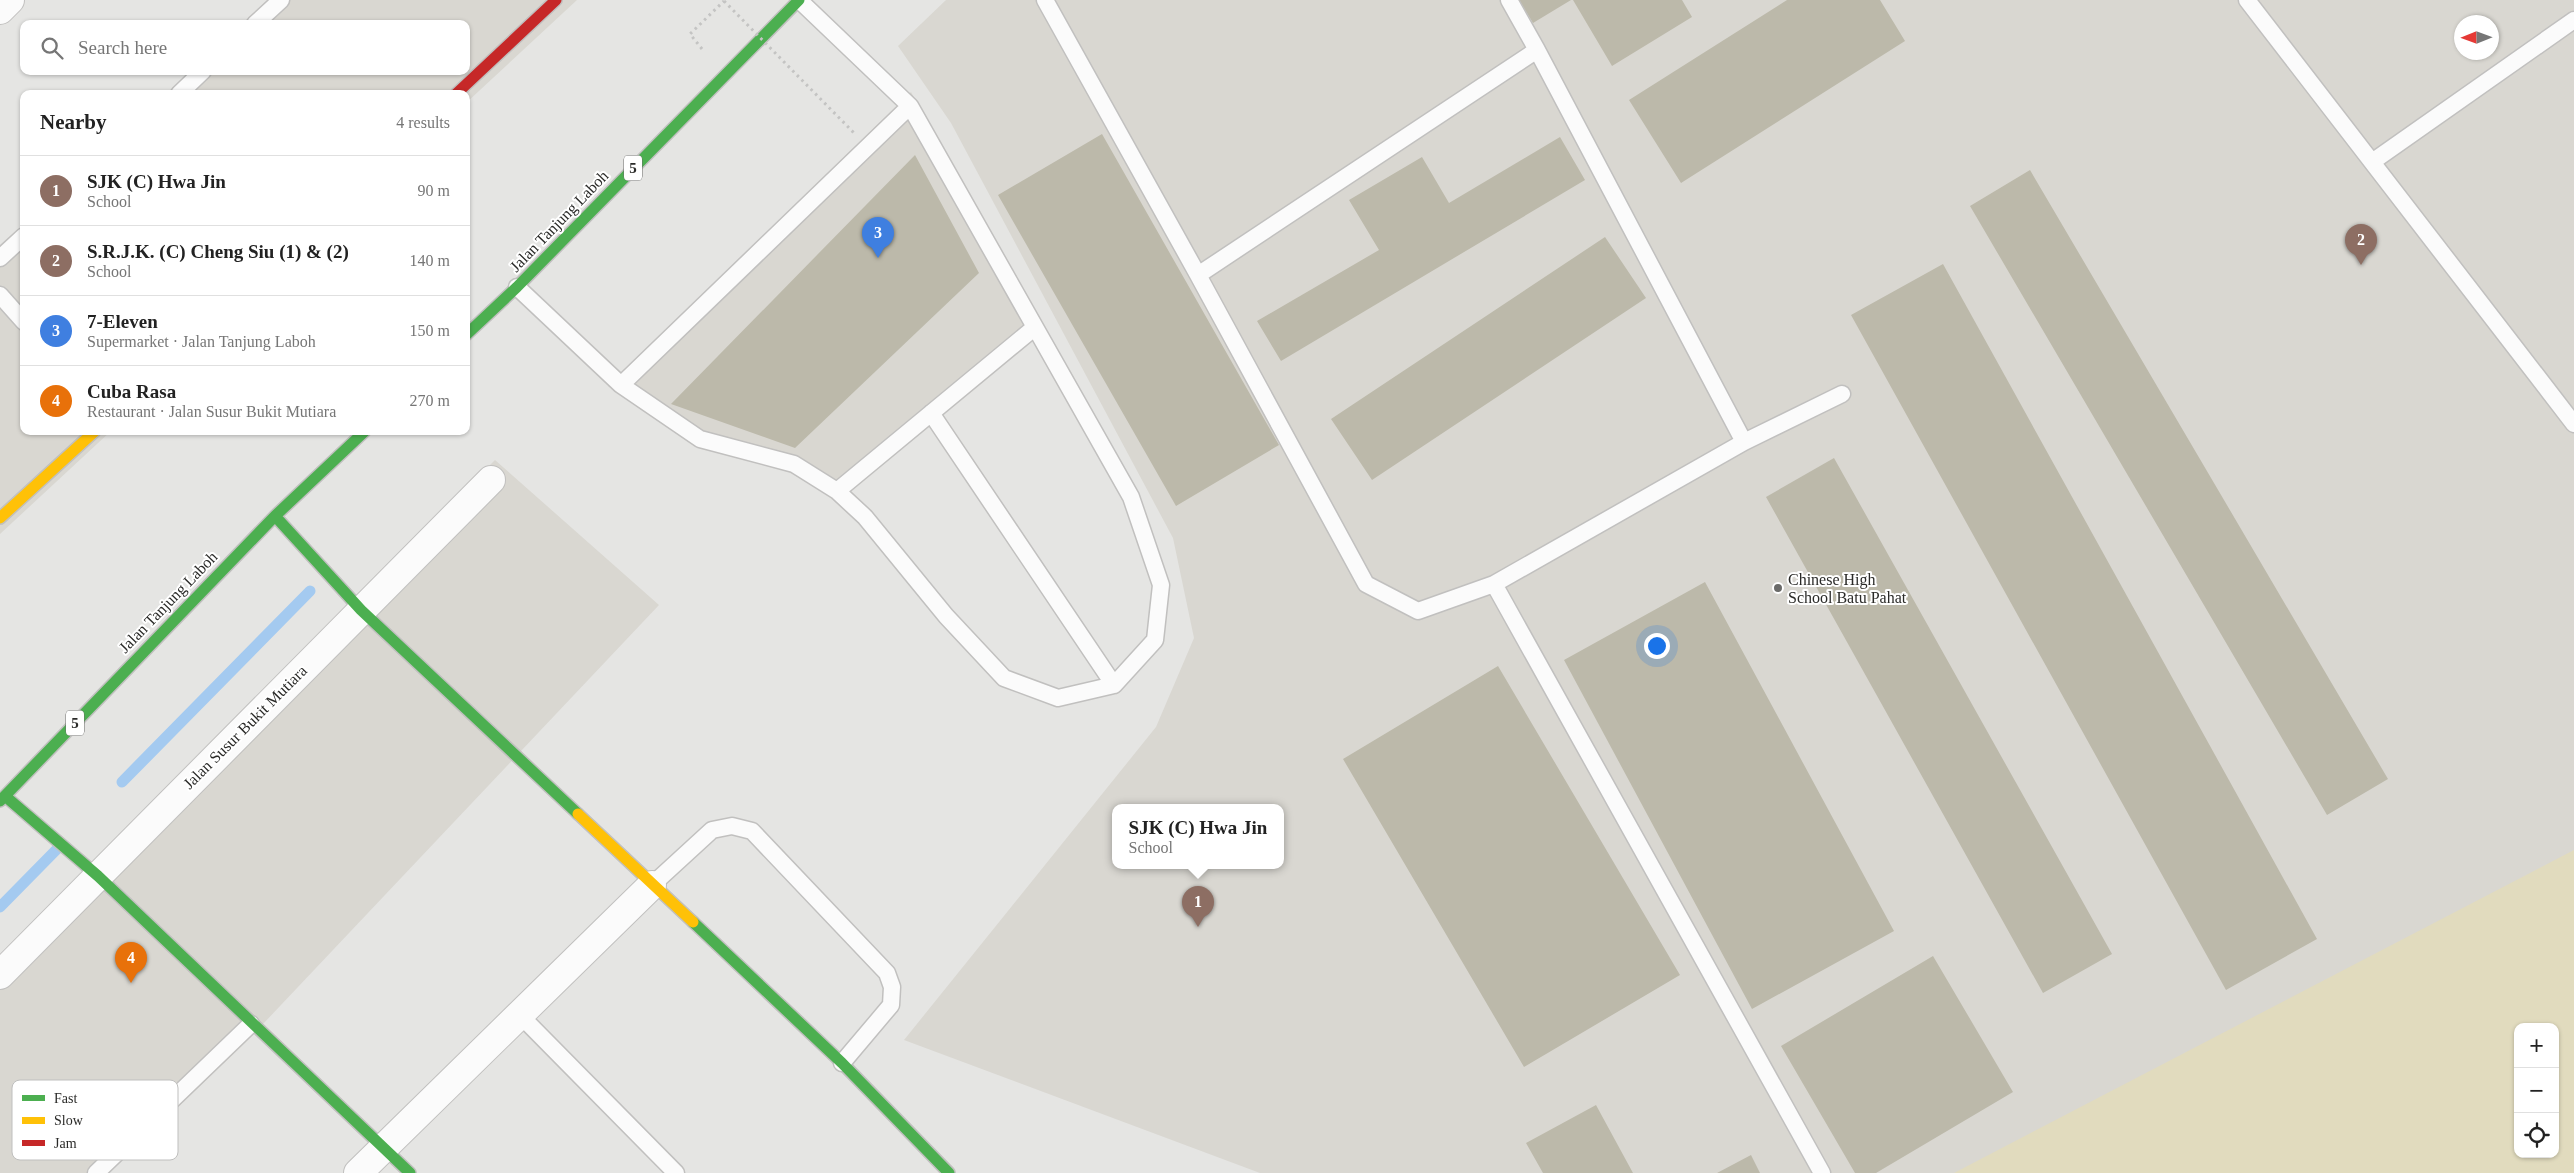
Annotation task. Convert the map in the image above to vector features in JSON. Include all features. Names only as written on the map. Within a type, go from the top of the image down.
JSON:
[{"type":"main road","points":[[460,90],[556,0]]},
{"type":"main road","name":"Jalan Tanjung Laboh","points":[[470,331],[517,287],[799,0]]},
{"type":"main road","points":[[0,518],[91,435]]},
{"type":"main road","name":"Jalan Tanjung Laboh","points":[[2,799],[276,516],[361,435]]},
{"type":"main road","points":[[276,516],[361,610],[842,1063],[949,1173]]},
{"type":"main road","points":[[2,799],[45,829],[98,876],[250,1024],[410,1173]]},
{"type":"street","points":[[0,10],[10,0]]},
{"type":"street","name":"Jalan Susur Bukit Mutiara","points":[[0,975],[491,480]]},
{"type":"street","points":[[358,1173],[518,1014],[652,885]]},
{"type":"lane","points":[[259,20],[281,0]]},
{"type":"lane","points":[[517,287],[620,385],[700,439],[794,464],[837,491],[865,517],[946,616],[1004,678],[1058,698],[1114,685],[1155,640],[1161,585],[1131,497],[910,106],[799,0]]},
{"type":"lane","points":[[1045,0],[1198,275],[1366,584],[1418,611],[1494,584],[1744,442],[1842,394]]},
{"type":"lane","points":[[1509,0],[1744,442]]},
{"type":"lane","points":[[2247,0],[2574,424]]},
{"type":"lane","points":[[2372,162],[2574,20]]},
{"type":"lane","points":[[1198,275],[1536,50]]},
{"type":"lane","points":[[182,90],[199,75]]},
{"type":"lane","points":[[620,385],[910,106]]},
{"type":"lane","points":[[0,258],[20,240]]},
{"type":"lane","points":[[0,295],[20,318]]},
{"type":"lane","points":[[837,491],[1034,328]]},
{"type":"lane","points":[[931,413],[1114,685]]},
{"type":"lane","points":[[1494,584],[1822,1173]]},
{"type":"lane","points":[[652,885],[712,830],[732,826],[752,831],[888,973],[892,987],[890,1005],[842,1063]]},
{"type":"lane","points":[[518,1014],[676,1173]]},
{"type":"lane","points":[[178,1094],[250,1024]]},
{"type":"lane","points":[[96,1173],[109,1160]]},
{"type":"path","points":[[690,34],[724,1],[856,135]]},
{"type":"shaded area","points":[[268,0],[577,0],[470,99],[470,90],[170,90],[186,75],[470,75],[470,20],[246,20]]},
{"type":"shaded area","name":"Chinese High School Batu Pahat","points":[[946,0],[2574,0],[2574,1173],[1260,1173],[904,1040],[1156,727],[1194,638],[1173,538],[951,123],[898,46]]},
{"type":"shaded area","points":[[911,92],[1037,314],[824,492],[787,471],[696,447],[608,386]]},
{"type":"shaded area","points":[[20,228],[20,435],[107,435],[0,534],[0,246]]},
{"type":"shaded area","points":[[495,460],[659,605],[246,1042],[178,1107],[178,1080],[12,1080],[12,1160],[123,1160],[109,1173],[0,1173],[0,955]]},
{"type":"shaded area","points":[[2574,850],[2574,1173],[1954,1173]]},
{"type":"building","points":[[1519,0],[1571,0],[1533,23]]},
{"type":"building","points":[[1573,0],[1682,0],[1692,17],[1612,66]]},
{"type":"building","points":[[1787,0],[1880,0],[1905,41],[1681,183],[1629,100]]},
{"type":"building","points":[[1102,134],[1279,445],[1176,506],[998,195]]},
{"type":"building","points":[[1560,137],[1585,180],[1281,361],[1257,321],[1379,250],[1349,200],[1422,157],[1449,203]]},
{"type":"building","points":[[915,155],[979,273],[795,448],[671,404]]},
{"type":"building","points":[[2030,170],[2388,779],[2327,815],[1970,206]]},
{"type":"building","points":[[1605,237],[1646,298],[1372,480],[1331,419]]},
{"type":"building","points":[[1943,264],[2317,939],[2226,990],[1851,315]]},
{"type":"building","points":[[1834,458],[2112,954],[2043,993],[1766,497]]},
{"type":"building","points":[[1705,582],[1894,931],[1752,1009],[1564,660]]},
{"type":"building","points":[[1498,666],[1680,975],[1524,1067],[1343,759]]},
{"type":"building","points":[[1933,956],[2013,1092],[1876,1173],[1855,1173],[1781,1046]]},
{"type":"building","points":[[1596,1105],[1633,1173],[1543,1173],[1526,1143]]},
{"type":"building","points":[[1751,1155],[1760,1173],[1717,1173]]},
{"type":"waterway","points":[[122,782],[310,591]]},
{"type":"waterway","points":[[0,907],[60,846]]},
{"type":"traffic: fast","points":[[470,331],[517,287],[799,0]]},
{"type":"traffic: fast","points":[[0,801],[275,516],[361,435]]},
{"type":"traffic: fast","points":[[275,516],[361,610],[578,814]]},
{"type":"traffic: fast","points":[[5,796],[98,876],[410,1173]]},
{"type":"traffic: fast","points":[[693,922],[842,1063],[949,1173]]},
{"type":"traffic: slow","points":[[0,518],[91,435]]},
{"type":"traffic: slow","points":[[578,814],[693,922]]},
{"type":"traffic: jam","points":[[460,90],[556,0]]},
{"type":"place","name":"7-Eleven","points":[[878,258]]},
{"type":"place","name":"S.R.J.K. (C) Cheng Siu (1) & (2)","points":[[2361,265]]},
{"type":"place","name":"Chinese High School Batu Pahat","points":[[1778,588]]},
{"type":"place","name":"SJK (C) Hwa Jin","points":[[1198,927]]},
{"type":"place","name":"Cuba Rasa","points":[[131,983]]}]
